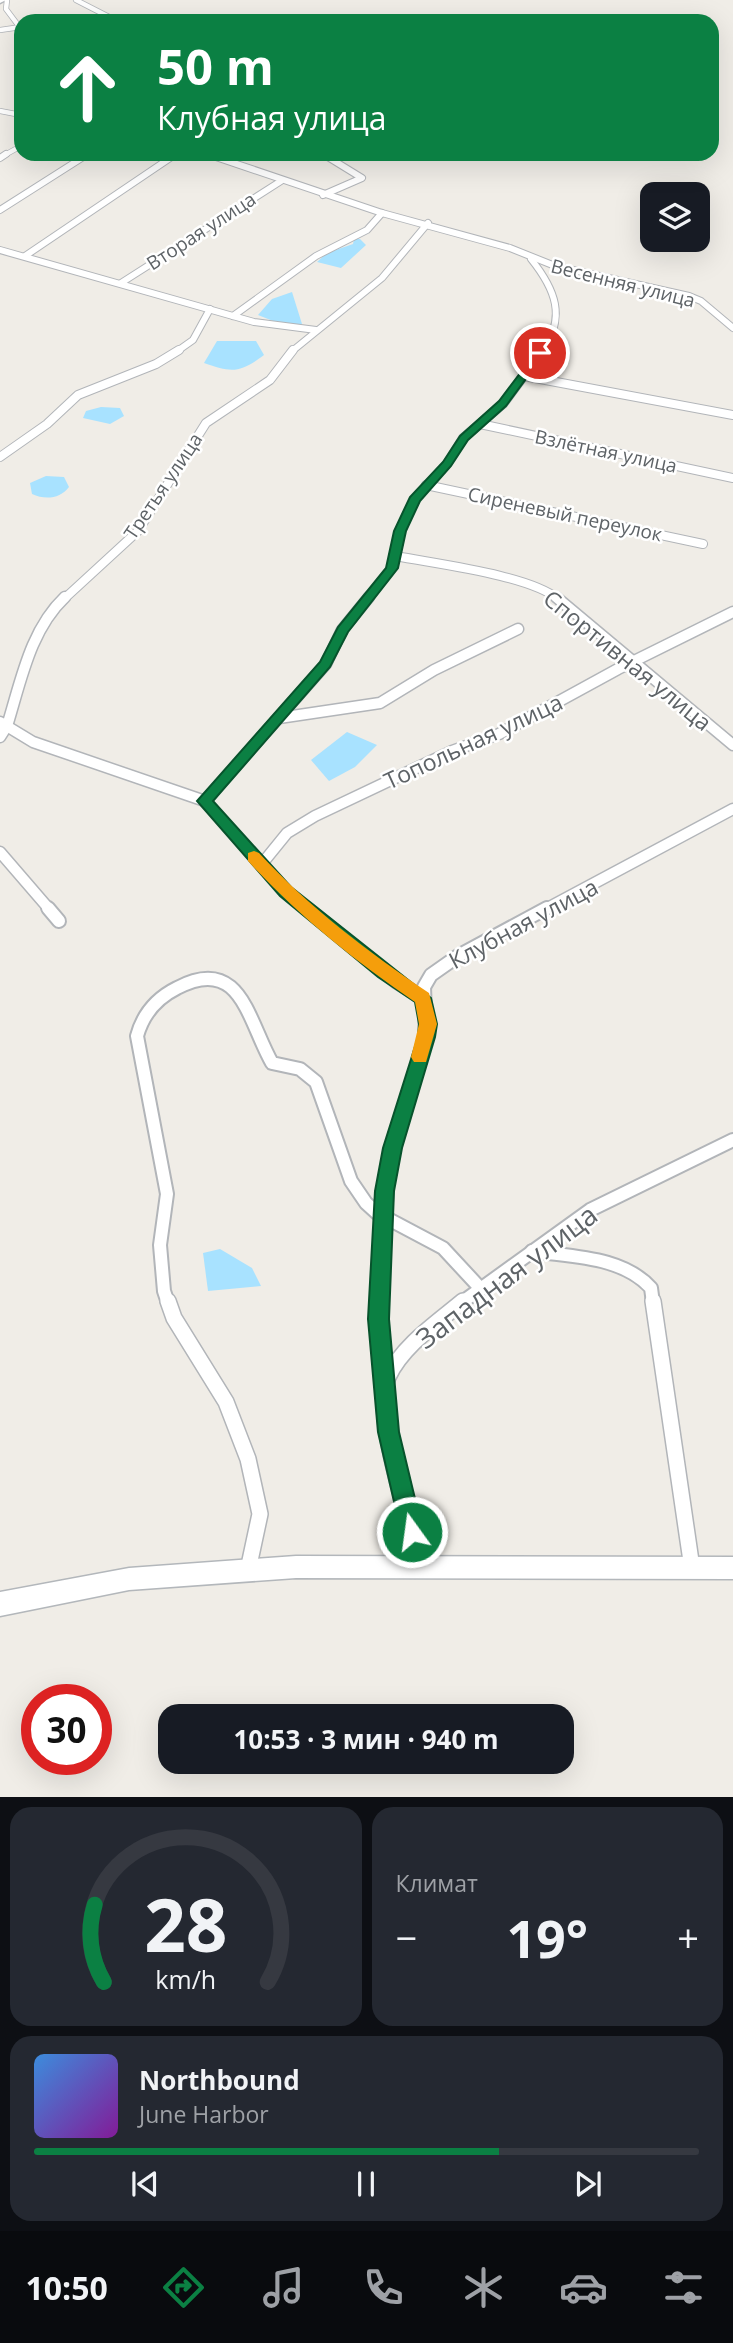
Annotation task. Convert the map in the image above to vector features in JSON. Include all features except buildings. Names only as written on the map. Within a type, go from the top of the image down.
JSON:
[{"type":"main road","points":[[0,1604],[129,1579],[248,1570],[421,1567],[733,1568]]},
{"type":"street","points":[[3,0],[14,20]]},
{"type":"street","points":[[76,0],[103,14]]},
{"type":"street","points":[[0,210],[78,161]]},
{"type":"street","points":[[25,256],[167,161]]},
{"type":"street","points":[[225,161],[382,213],[377,223],[320,253],[252,306],[233,316]]},
{"type":"street","points":[[323,195],[362,178],[334,161]]},
{"type":"street","name":"Вторая улица","points":[[121,283],[281,181]]},
{"type":"street","name":"Весенняя улица","points":[[382,213],[428,223],[510,248],[531,259],[696,298],[733,328]]},
{"type":"street","name":"Третья улица","points":[[0,737],[34,641],[48,613],[138,531],[206,423],[270,380],[289,354],[382,278],[428,223]]},
{"type":"street","points":[[0,250],[267,325],[316,331]]},
{"type":"street","points":[[205,801],[326,664],[342,630],[386,578],[396,556],[405,519],[426,485],[447,464],[463,438],[503,404],[550,339],[557,302],[550,282],[531,259]]},
{"type":"street","points":[[0,457],[47,424],[78,395],[142,371],[184,347],[193,340],[210,309]]},
{"type":"street","points":[[524,376],[733,415]]},
{"type":"street","name":"Взлётная улица","points":[[480,424],[733,478]]},
{"type":"street","name":"Сиреневый переулок","points":[[426,485],[703,544]]},
{"type":"street","name":"Спортивная улица","points":[[396,556],[538,586],[561,600],[733,746]]},
{"type":"street","name":"Топольная улица","points":[[261,865],[275,844],[308,820],[444,754],[499,734],[733,612]]},
{"type":"street","points":[[279,718],[380,703],[443,665],[518,629]]},
{"type":"street","points":[[3,724],[33,743],[103,763],[205,801],[286,892],[391,977],[423,998],[428,1024],[426,1037],[392,1148],[384,1191],[379,1319],[384,1393],[394,1457],[421,1567]]},
{"type":"street","name":"Клубная улица","points":[[423,998],[424,987],[431,975],[445,964],[733,809]]},
{"type":"street","points":[[0,852],[59,921]]},
{"type":"street","points":[[248,1570],[260,1514],[248,1459],[226,1402],[174,1318],[160,1270],[167,1194],[137,1036],[140,1020],[150,1006],[181,985],[212,978],[237,990],[246,1002],[272,1063],[300,1069],[316,1082],[351,1181],[366,1203],[383,1216],[443,1248],[481,1289]]},
{"type":"street","name":"Западная улица","points":[[384,1393],[394,1364],[407,1350],[532,1251],[588,1212],[733,1140]]},
{"type":"street","points":[[532,1251],[624,1267],[646,1279],[651,1288],[692,1568]]},
{"type":"water","points":[[354,239],[360,239],[366,245],[341,268],[317,262],[327,253],[353,244]]},
{"type":"water","points":[[292,292],[302,324],[288,327],[258,315],[272,299]]},
{"type":"water","points":[[217,341],[256,341],[264,355],[236,370],[204,363]]},
{"type":"water","points":[[101,407],[120,408],[124,416],[110,424],[83,418],[86,411]]},
{"type":"water","points":[[46,476],[64,477],[69,487],[52,497],[32,494],[30,483]]},
{"type":"water","points":[[347,732],[377,745],[355,767],[329,781],[311,760]]},
{"type":"water","points":[[220,1249],[252,1268],[261,1286],[208,1291],[203,1253]]},
{"type":"slow traffic","points":[[254,857],[286,892],[346,938],[384,972],[423,998],[428,1024],[420,1057]]},
{"type":"route","points":[[412,1532],[389,1432],[379,1346],[379,1319],[384,1191],[392,1148],[426,1037],[428,1024],[423,998],[384,972],[346,938],[286,892],[205,801],[326,664],[342,630],[392,568],[400,531],[414,500],[447,464],[463,438],[503,404],[540,353]]}]
